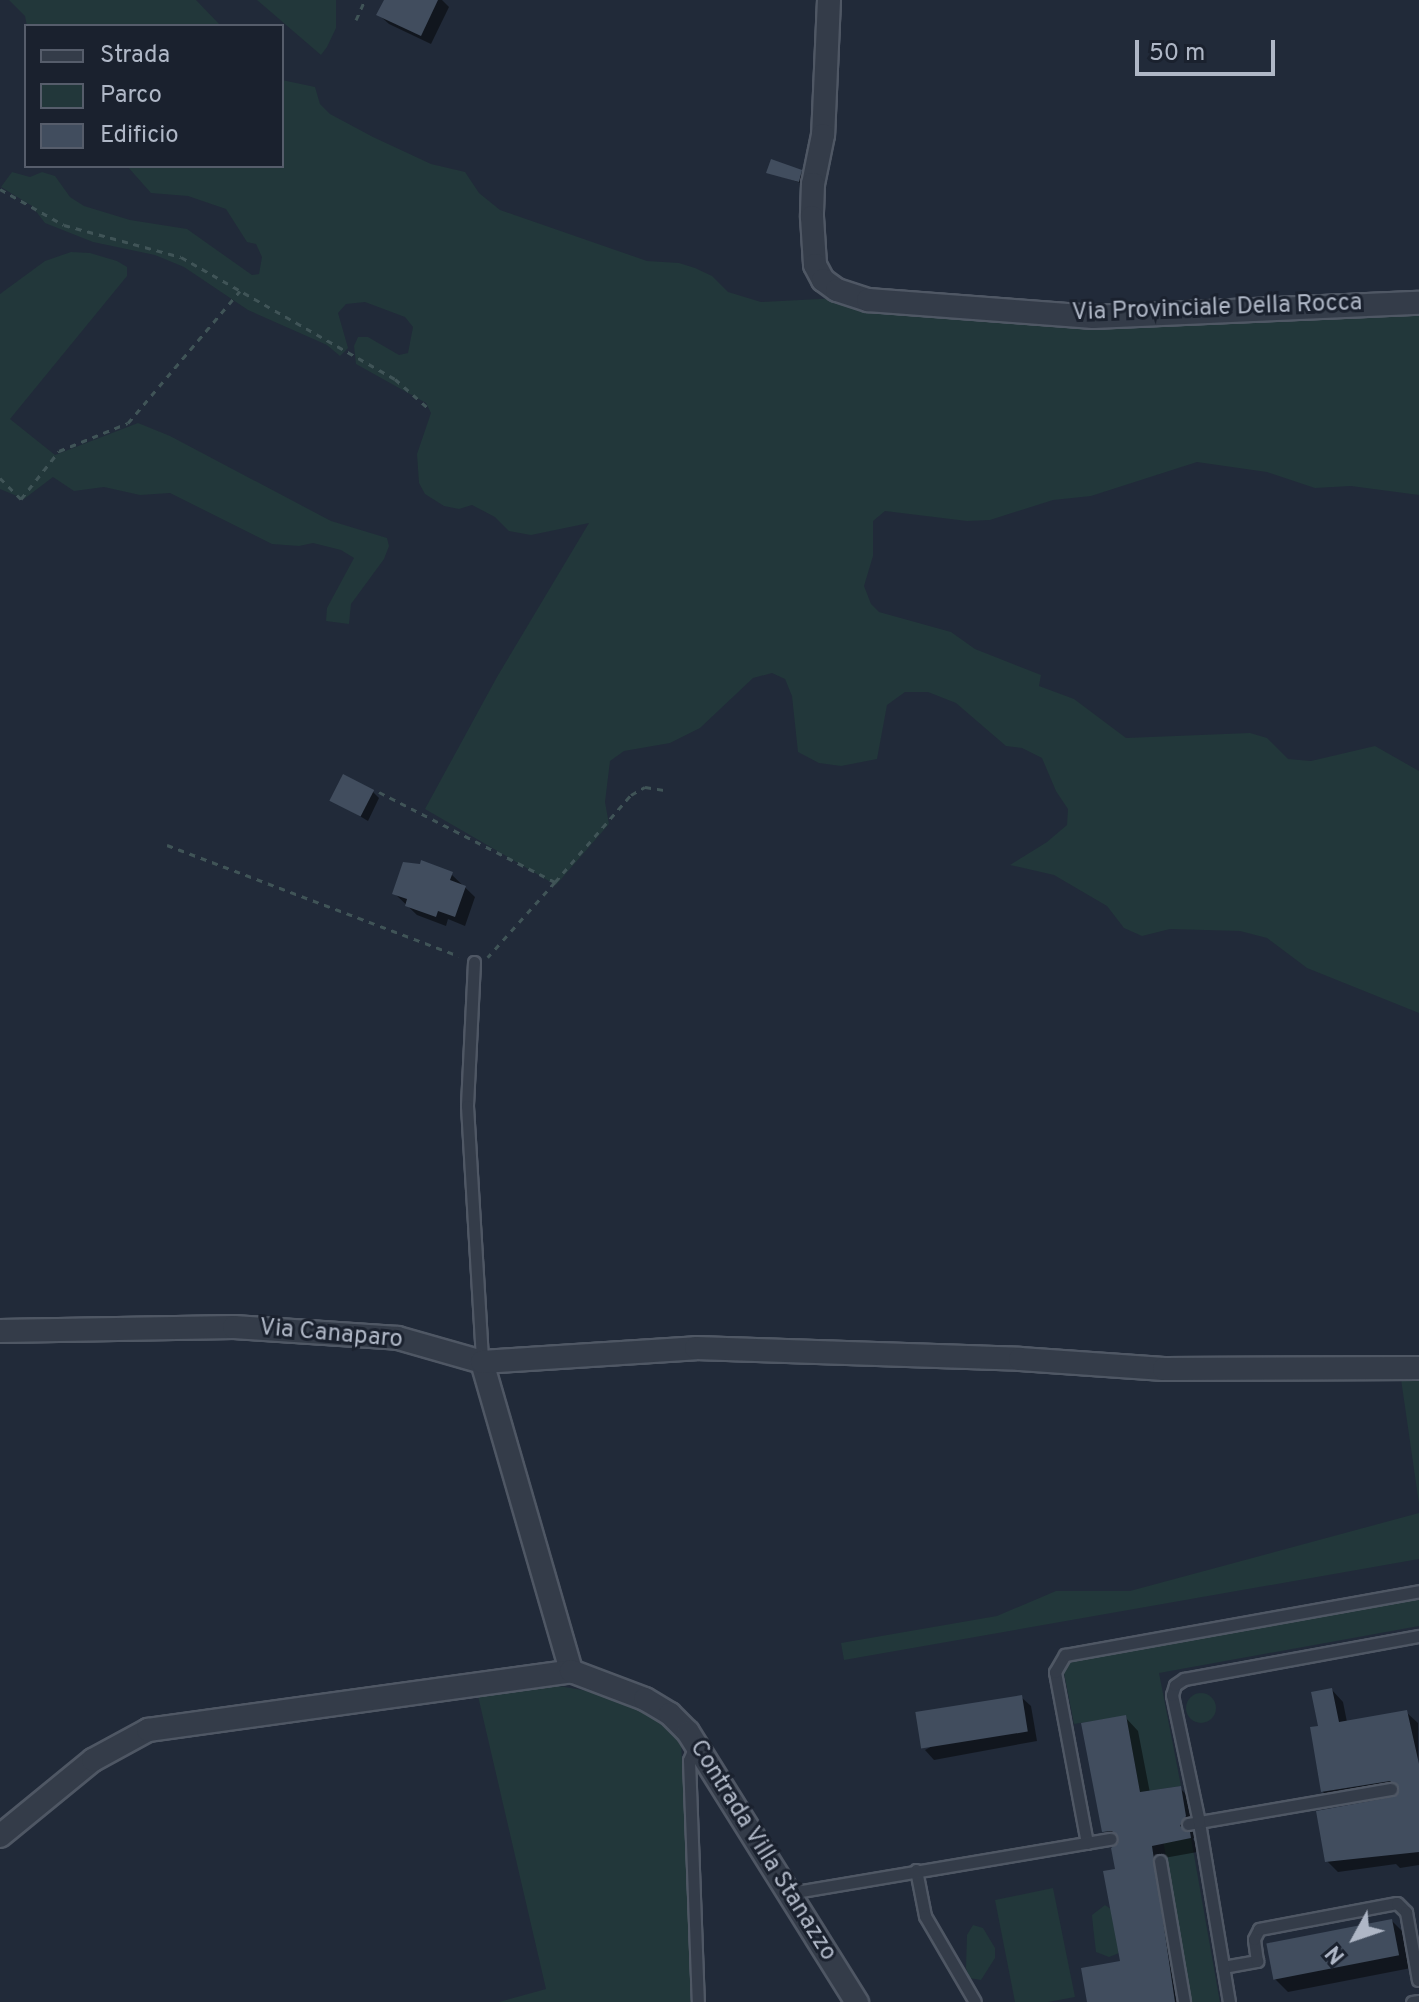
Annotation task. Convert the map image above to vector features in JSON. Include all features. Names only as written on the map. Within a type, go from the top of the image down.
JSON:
[{"type":"street","name":"Via Provinciale Della Rocca","points":[[829,0],[823,135],[813,184],[812,228],[815,265],[823,280],[837,290],[868,300],[1093,317],[1419,303]]},
{"type":"street","name":"Via Canaparo","points":[[0,1331],[234,1327],[398,1338],[482,1362],[696,1348],[1020,1359],[1164,1369],[1419,1368]]},
{"type":"street","points":[[0,1836],[93,1760],[148,1730],[571,1671],[482,1362]]},
{"type":"street","name":"Contrada Villa Stanazzo","points":[[571,1671],[645,1699],[670,1714],[696,1743],[857,2002]]},
{"type":"lane","points":[[474,962],[467,1106],[482,1362]]},
{"type":"lane","points":[[1087,1843],[1055,1672],[1065,1655],[1419,1591]]},
{"type":"lane","points":[[1229,2002],[1193,1823],[1172,1695],[1175,1685],[1184,1679],[1419,1636]]},
{"type":"lane","points":[[696,1743],[689,1760],[698,2002]]},
{"type":"lane","points":[[1193,1823],[1391,1789]]},
{"type":"lane","points":[[790,1893],[1110,1839]]},
{"type":"lane","points":[[1160,1861],[1184,2002]]},
{"type":"lane","points":[[916,1870],[925,1916],[975,2002]]},
{"type":"lane","points":[[1223,1967],[1257,1961],[1254,1939],[1259,1929],[1397,1903],[1406,1912],[1418,1980]]},
{"type":"lane","points":[[1412,2002],[1419,2001]]},
{"type":"path","points":[[356,20],[365,0]]},
{"type":"path","points":[[0,189],[64,225],[181,257],[395,379],[427,407]]},
{"type":"path","points":[[0,478],[21,499],[59,451],[128,423],[240,291]]},
{"type":"path","points":[[167,845],[474,962],[499,949],[631,795],[645,787],[665,790]]},
{"type":"path","points":[[379,792],[555,882]]},
{"type":"green space","points":[[9,0],[196,0],[219,24],[27,24],[25,16]]},
{"type":"green space","points":[[257,0],[336,0],[336,28],[321,55]]},
{"type":"green space","points":[[284,80],[315,87],[320,104],[330,114],[373,137],[431,164],[465,172],[479,193],[500,210],[647,261],[679,263],[695,268],[712,276],[728,292],[761,302],[839,298],[1041,320],[1419,307],[1419,495],[1351,486],[1315,488],[1267,472],[1197,462],[1091,496],[1053,500],[990,520],[967,521],[885,511],[873,521],[873,556],[864,586],[871,604],[879,612],[951,632],[975,649],[1041,675],[1039,686],[1074,699],[1126,738],[1250,733],[1267,738],[1288,759],[1311,761],[1375,746],[1419,771],[1419,1013],[1307,968],[1267,938],[1240,931],[1170,929],[1142,936],[1124,928],[1107,906],[1054,875],[1010,865],[1047,842],[1067,825],[1068,809],[1056,791],[1042,758],[1022,748],[1006,746],[956,703],[928,692],[905,692],[887,705],[877,759],[841,766],[819,763],[798,752],[792,696],[785,679],[772,673],[753,678],[700,728],[670,743],[624,751],[610,761],[605,802],[609,824],[556,885],[425,809],[497,677],[589,523],[531,535],[509,531],[495,517],[472,505],[459,509],[444,506],[425,494],[419,483],[417,454],[431,413],[426,403],[356,364],[354,346],[358,337],[368,337],[399,355],[408,353],[413,327],[405,317],[365,302],[346,304],[338,313],[348,348],[340,356],[327,345],[248,310],[184,267],[155,255],[93,242],[45,223],[32,206],[1,187],[12,172],[30,177],[42,172],[55,176],[70,197],[84,206],[130,220],[187,229],[252,275],[259,274],[262,257],[256,244],[247,242],[226,209],[188,196],[151,193],[129,168],[284,168]]},
{"type":"green space","points":[[71,252],[90,253],[117,261],[127,267],[127,276],[10,419],[55,455],[138,423],[170,436],[331,521],[387,538],[389,546],[384,559],[351,604],[349,624],[326,621],[327,608],[354,558],[341,550],[313,543],[299,546],[272,544],[170,493],[140,495],[104,487],[74,491],[53,477],[24,499],[0,489],[0,294],[45,261]]},
{"type":"green space","points":[[1419,1378],[1419,1504],[1401,1379]]},
{"type":"green space","points":[[1419,1513],[1419,1559],[844,1660],[841,1643],[997,1616],[1056,1591],[1130,1591]]},
{"type":"green space","points":[[1419,1597],[1419,1626],[1159,1673],[1181,1786],[1140,1792],[1126,1716],[1074,1724],[1063,1668],[1067,1662]]},
{"type":"green space","points":[[559,1686],[605,1694],[661,1722],[681,1741],[694,2002],[499,2002],[546,1989],[478,1696]]},
{"type":"green space","points":[[1201,1693],[1212,1697],[1216,1708],[1212,1719],[1201,1723],[1190,1719],[1186,1708],[1190,1697]]},
{"type":"green space","points":[[1191,1838],[1220,2002],[1191,2002],[1163,1843]]},
{"type":"green space","points":[[1053,1888],[1075,1997],[1048,2002],[1015,2002],[995,1900]]},
{"type":"green space","points":[[1105,1905],[1111,1909],[1119,1953],[1109,1957],[1096,1952],[1092,1915]]},
{"type":"green space","points":[[973,1925],[983,1928],[995,1948],[995,1958],[981,1980],[969,1978],[966,1968],[967,1935]]},
{"type":"building","points":[[384,0],[438,0],[421,36],[376,15]]},
{"type":"building","points":[[771,159],[802,170],[799,182],[766,173]]},
{"type":"building","points":[[343,774],[374,790],[361,817],[329,801]]},
{"type":"building","points":[[421,860],[453,872],[450,880],[466,886],[455,917],[438,911],[436,917],[405,906],[407,899],[392,894],[403,862],[420,864]]},
{"type":"building","points":[[1332,1688],[1339,1722],[1407,1710],[1419,1764],[1419,1852],[1325,1862],[1316,1811],[1392,1797],[1399,1788],[1390,1781],[1321,1792],[1310,1727],[1318,1726],[1311,1692]]},
{"type":"building","points":[[1022,1695],[1028,1732],[921,1748],[915,1712]]},
{"type":"building","points":[[1126,1715],[1140,1792],[1181,1786],[1186,1816],[1180,1826],[1190,1832],[1191,1838],[1152,1846],[1175,2002],[1087,2002],[1081,1968],[1120,1961],[1103,1871],[1115,1869],[1111,1848],[1118,1843],[1118,1837],[1112,1831],[1102,1832],[1081,1723]]},
{"type":"building","points":[[1392,1919],[1399,1955],[1273,1980],[1266,1943]]}]
